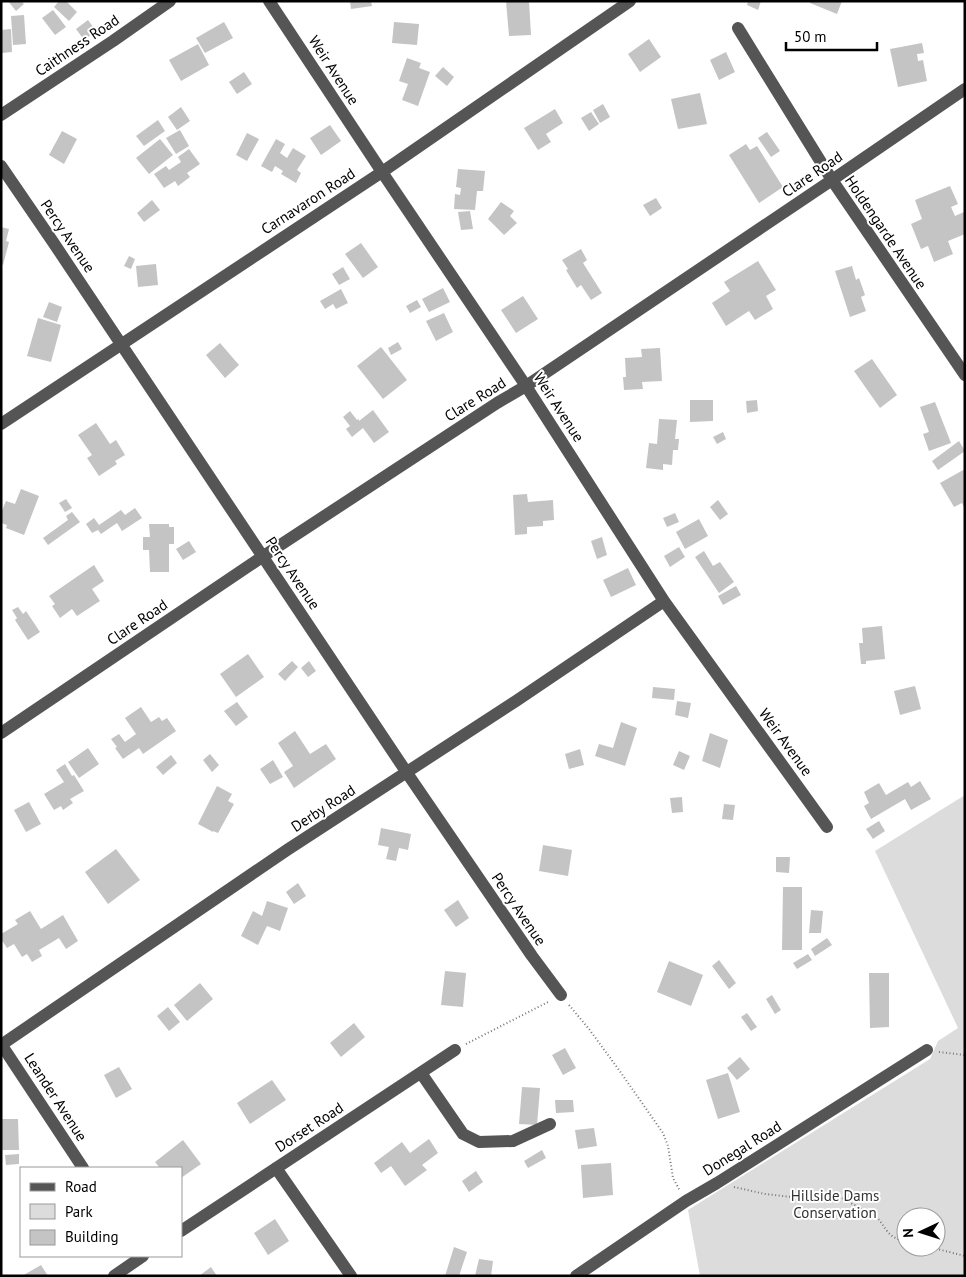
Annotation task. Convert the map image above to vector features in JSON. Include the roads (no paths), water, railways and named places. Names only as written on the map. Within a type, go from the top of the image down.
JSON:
[{"type":"street","name":"Caithness Road","points":[[1,115],[170,1]]},
{"type":"street","name":"Weir Avenue","points":[[269,1],[526,386],[664,601],[827,826]]},
{"type":"street","name":"Carnavaron Road","points":[[1,424],[382,172],[630,1]]},
{"type":"street","name":"Holdengarde Avenue","points":[[738,28],[832,180],[965,375]]},
{"type":"street","name":"Clare Road","points":[[1,733],[262,557],[526,386],[965,89]]},
{"type":"street","name":"Percy Avenue","points":[[1,166],[122,344],[407,773],[532,956],[561,995]]},
{"type":"street","name":"Derby Road","points":[[2,1045],[287,850],[407,773],[664,601]]},
{"type":"street","name":"Leander Avenue","points":[[2,1045],[82,1167]]},
{"type":"street","name":"Dorset Road","points":[[182,1230],[455,1050]]},
{"type":"street","name":"Donegal Road","points":[[576,1276],[686,1201],[927,1050]]},
{"type":"street","points":[[421,1073],[462,1134],[479,1142],[513,1140],[550,1124]]},
{"type":"street","points":[[276,1168],[351,1276]]},
{"type":"street","points":[[114,1276],[141,1257]]},
{"type":"park label","name":"Hillside Dams Conservation","points":[[835,1204]]}]
